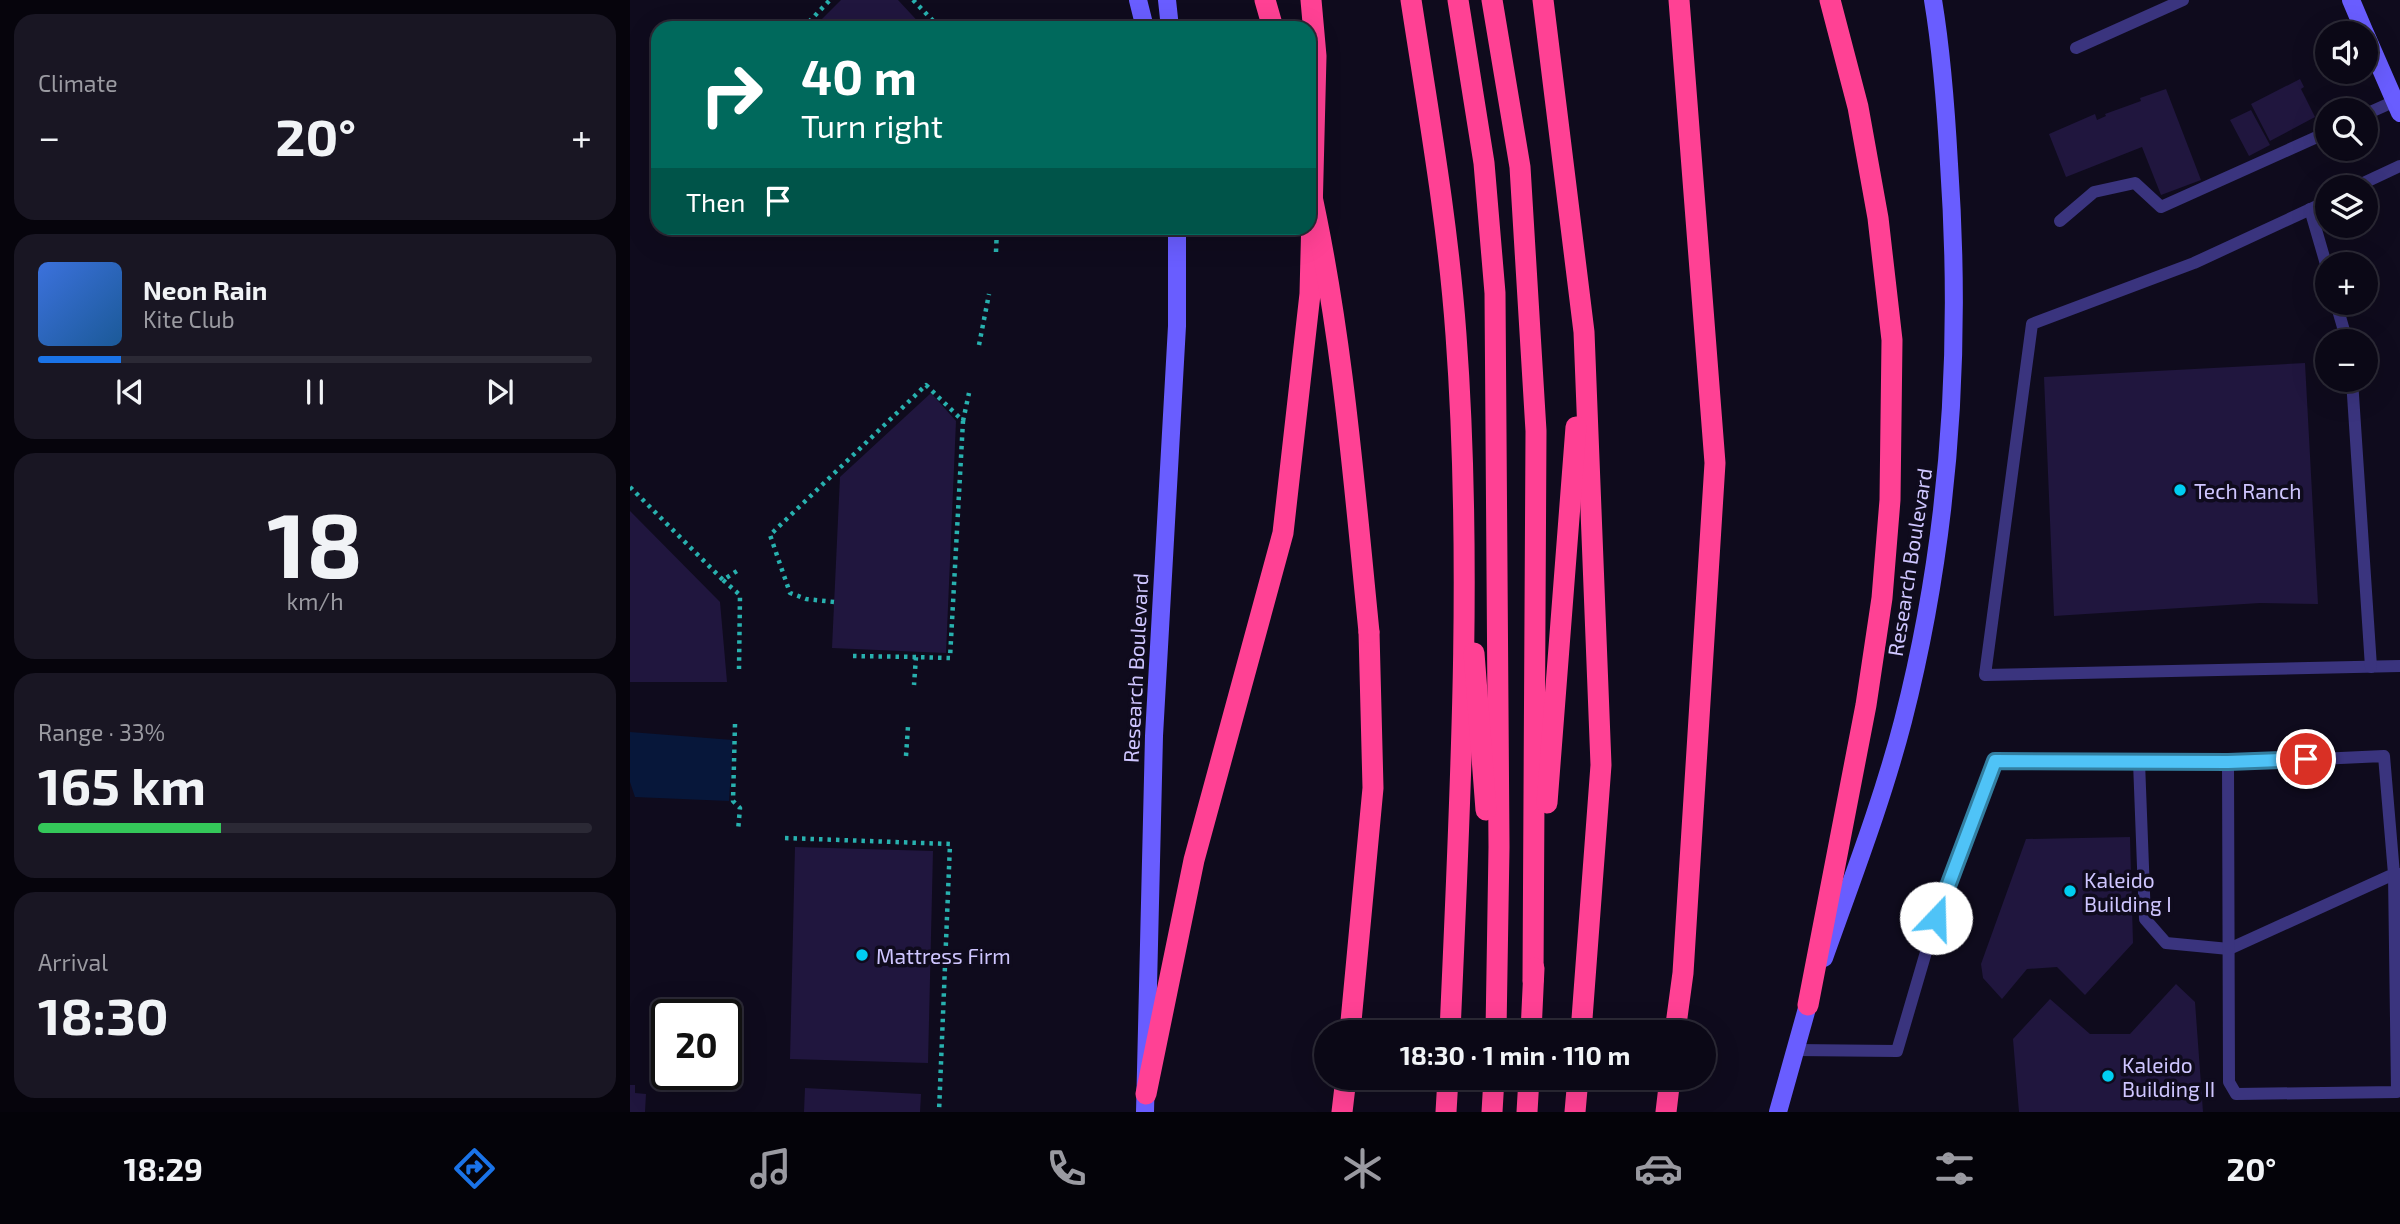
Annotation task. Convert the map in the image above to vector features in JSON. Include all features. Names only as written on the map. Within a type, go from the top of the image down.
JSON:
[{"type":"highway","points":[[1265,0],[1271,21]]},
{"type":"highway","points":[[1311,0],[1313,21]]},
{"type":"highway","points":[[1411,0],[1456,334],[1463,499],[1499,979]]},
{"type":"highway","points":[[1458,0],[1484,163],[1495,293],[1499,979],[1497,1020]]},
{"type":"highway","points":[[1492,0],[1520,167],[1536,432],[1531,1020]]},
{"type":"highway","points":[[1543,0],[1584,332],[1601,765],[1582,1020]]},
{"type":"highway","points":[[1677,1020],[1683,972],[1715,463],[1679,0]]},
{"type":"highway","points":[[1808,1005],[1866,705],[1882,598],[1890,500],[1892,340],[1878,218],[1858,107],[1830,0]]},
{"type":"highway","points":[[1316,215],[1349,434],[1369,632],[1373,788],[1351,1020]]},
{"type":"highway","points":[[1145,1103],[1194,860],[1283,533],[1310,294],[1311,235]]},
{"type":"highway","points":[[1533,981],[1584,332]]},
{"type":"highway","points":[[1451,1020],[1460,803],[1463,499]]},
{"type":"highway","points":[[1342,1112],[1345,1090]]},
{"type":"highway","points":[[1446,1112],[1447,1090]]},
{"type":"highway","points":[[1492,1112],[1493,1090]]},
{"type":"highway","points":[[1527,1112],[1528,1090]]},
{"type":"highway","points":[[1575,1112],[1577,1090]]},
{"type":"highway","points":[[1666,1112],[1669,1090]]},
{"type":"main road","points":[[1138,0],[1143,21]]},
{"type":"main road","points":[[1167,0],[1169,21]]},
{"type":"main road","name":"Research Boulevard","points":[[1778,1112],[1808,1005],[1883,794],[1903,721],[1933,584],[1945,503],[1954,397],[1955,312],[1947,124],[1933,0]]},
{"type":"main road","points":[[2351,0],[2360,21]]},
{"type":"main road","points":[[2378,61],[2398,107]]},
{"type":"main road","name":"Research Boulevard","points":[[1145,1103],[1154,736],[1177,326],[1177,235]]},
{"type":"lane","points":[[2076,48],[2183,0]]},
{"type":"lane","points":[[2378,111],[2398,107]]},
{"type":"lane","points":[[2060,220],[2094,192],[2135,183],[2161,207],[2315,138]]},
{"type":"lane","points":[[2378,176],[2400,166]]},
{"type":"lane","points":[[2315,207],[2194,263],[2032,324],[1985,675],[2400,666]]},
{"type":"lane","points":[[2310,209],[2322,252]]},
{"type":"lane","points":[[2354,392],[2371,667]]},
{"type":"lane","points":[[1795,1050],[1897,1051],[1936,918],[1995,761],[2228,762],[2384,756],[2397,874],[2397,1091],[2236,1094],[2229,1082],[2228,762]]},
{"type":"lane","points":[[2139,762],[2145,919],[2166,943],[2229,949],[2397,874]]},
{"type":"path","points":[[810,21],[830,0]]},
{"type":"path","points":[[913,0],[933,21]]},
{"type":"path","points":[[996,252],[997,235]]},
{"type":"path","points":[[979,345],[989,295]]},
{"type":"path","points":[[834,602],[807,600],[790,593],[770,535],[926,385],[963,421]]},
{"type":"path","points":[[853,656],[950,658],[963,421],[969,393]]},
{"type":"path","points":[[630,487],[740,595],[739,669]]},
{"type":"path","points":[[723,580],[737,572]]},
{"type":"path","points":[[914,685],[916,657]]},
{"type":"path","points":[[735,724],[733,801],[740,808],[738,831]]},
{"type":"path","points":[[906,755],[908,726]]},
{"type":"path","points":[[785,838],[950,844],[939,1112]]},
{"type":"water","points":[[630,732],[733,740],[729,801],[635,797],[630,782]]},
{"type":"building","points":[[841,0],[898,0],[918,21],[820,21]]},
{"type":"building","points":[[2300,79],[2304,87],[2301,89],[2315,117],[2270,141],[2251,104]]},
{"type":"building","points":[[2166,89],[2201,180],[2161,195],[2142,147],[2066,177],[2049,134],[2095,114],[2097,120],[2106,116],[2105,114],[2141,101],[2140,98]]},
{"type":"building","points":[[2251,110],[2270,145],[2249,156],[2230,120]]},
{"type":"building","name":"Tech Ranch","points":[[2305,363],[2318,604],[2260,603],[2054,616],[2044,377]]},
{"type":"building","points":[[931,393],[956,421],[946,653],[832,648],[840,477]]},
{"type":"building","points":[[630,511],[720,602],[727,682],[630,682]]},
{"type":"building","name":"Kaleido Building I","points":[[2130,837],[2133,943],[2085,995],[2057,967],[2027,969],[2002,999],[1983,978],[1981,964],[2026,839]]},
{"type":"building","name":"Mattress Firm","points":[[795,847],[933,851],[928,1063],[790,1059]]},
{"type":"building","name":"Kaleido Building II","points":[[2176,984],[2195,1002],[2203,1112],[2019,1112],[2013,1039],[2050,999],[2090,1034],[2130,1034]]},
{"type":"building","points":[[630,1085],[635,1085],[635,1093],[646,1094],[645,1112],[630,1112]]},
{"type":"building","points":[[805,1088],[921,1094],[920,1112],[804,1112]]},
{"type":"place","name":"Tech Ranch","points":[[2180,490]]},
{"type":"place","name":"Kaleido Building I","points":[[2070,891]]},
{"type":"place","name":"Mattress Firm","points":[[862,955]]},
{"type":"place","name":"Kaleido Building II","points":[[2108,1076]]},
{"type":"route","points":[[1936,918],[1995,761],[2228,762],[2306,759]]}]
